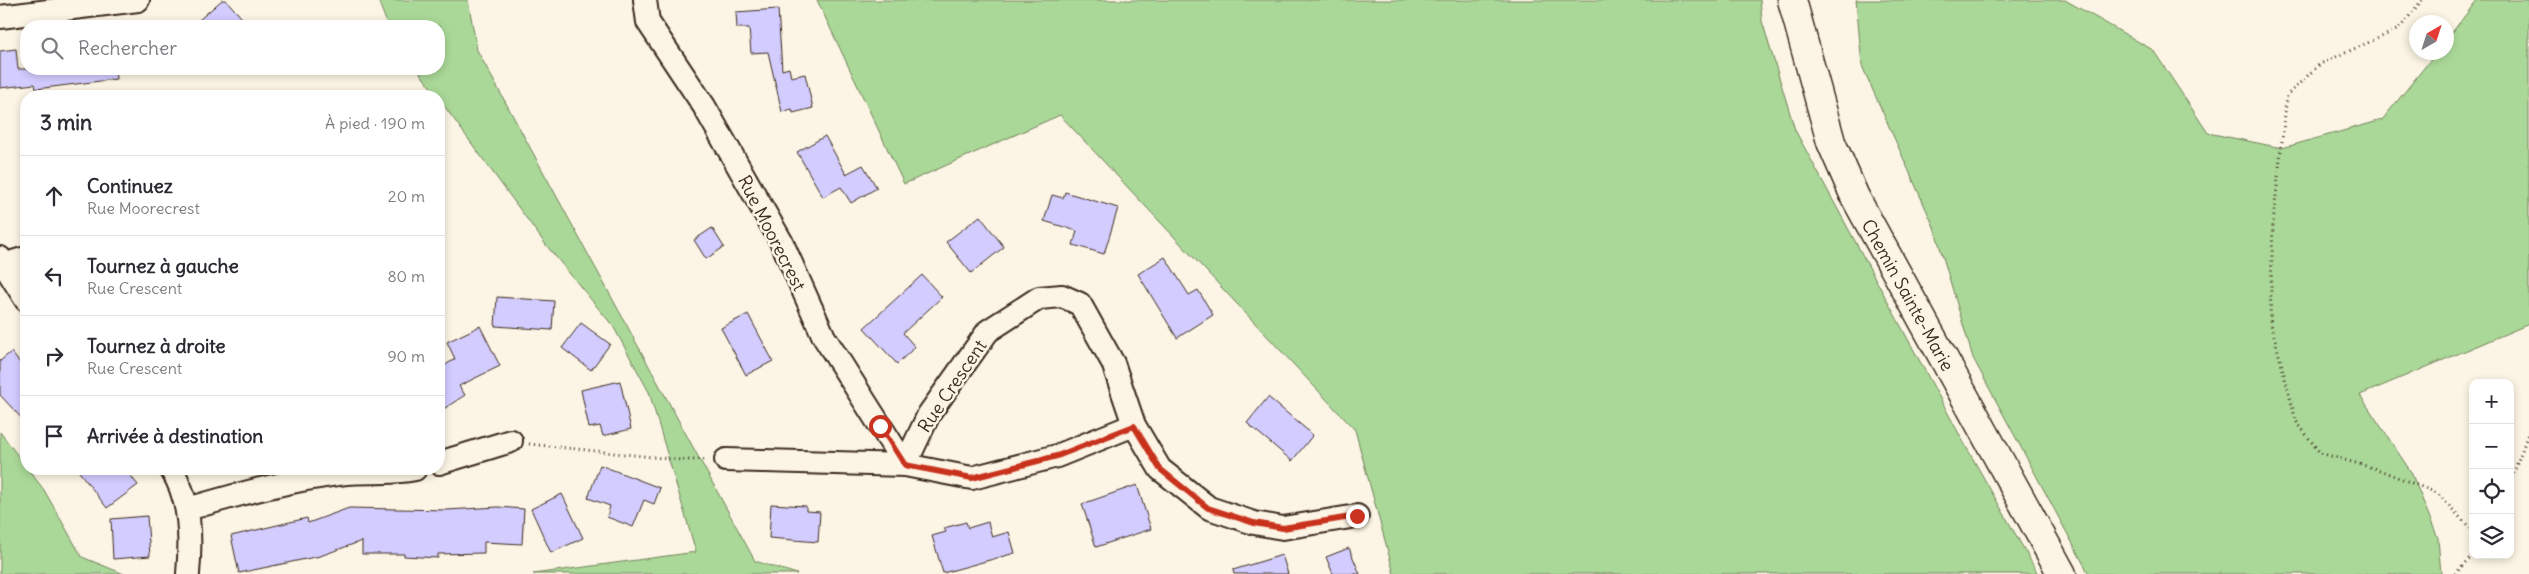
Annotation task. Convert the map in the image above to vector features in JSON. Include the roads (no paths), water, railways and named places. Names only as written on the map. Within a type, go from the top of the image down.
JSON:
[{"type":"street","points":[[0,17],[138,0]]},
{"type":"street","name":"Rue Moorecrest","points":[[645,0],[648,22],[704,106],[782,243],[824,337],[905,465]]},
{"type":"street","name":"Chemin Sainte-Marie","points":[[1792,0],[1831,142],[1855,197],[2062,574]]},
{"type":"street","points":[[20,259],[1,261],[20,291]]},
{"type":"street","name":"Rue Crescent","points":[[905,465],[929,414],[988,331],[1039,298],[1062,296],[1080,304],[1113,363],[1134,426],[1160,469],[1208,508],[1254,523],[1283,528],[1357,516]]},
{"type":"street","points":[[726,460],[905,465],[972,478],[1057,456],[1134,426]]},
{"type":"street","points":[[445,461],[511,441]]},
{"type":"street","points":[[174,475],[188,509],[190,546],[188,574]]},
{"type":"street","points":[[188,509],[307,480],[336,475]]}]
